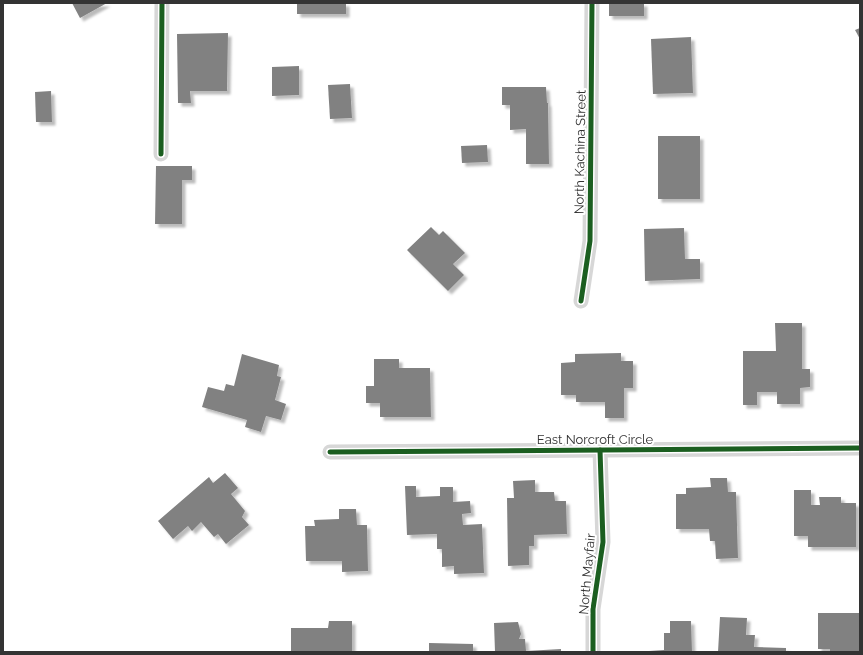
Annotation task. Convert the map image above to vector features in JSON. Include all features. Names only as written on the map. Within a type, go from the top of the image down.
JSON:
[{"type":"street","points":[[161,154],[162,3]]},
{"type":"street","name":"North Kachina Street","points":[[581,301],[590,241],[592,3]]},
{"type":"street","name":"East Norcroft Circle","points":[[330,452],[859,448]]},
{"type":"street","name":"North Mayfair","points":[[593,652],[593,609],[603,542],[600,450]]},
{"type":"building","points":[[72,3],[107,3],[80,18]]},
{"type":"building","points":[[297,3],[346,3],[346,14],[297,14]]},
{"type":"building","points":[[609,3],[644,3],[644,16],[609,16]]},
{"type":"building","points":[[860,28],[860,39],[855,30]]},
{"type":"building","points":[[228,33],[227,91],[190,91],[191,103],[178,103],[177,34]]},
{"type":"building","points":[[691,37],[693,93],[653,94],[651,39]]},
{"type":"building","points":[[299,66],[299,95],[272,96],[272,67]]},
{"type":"building","points":[[350,84],[352,118],[330,119],[328,85]]},
{"type":"building","points":[[502,87],[546,87],[548,103],[549,164],[526,164],[526,129],[510,130],[510,105],[502,105]]},
{"type":"building","points":[[51,91],[52,122],[36,122],[35,92]]},
{"type":"building","points":[[658,136],[700,136],[700,199],[658,199]]},
{"type":"building","points":[[487,145],[488,162],[462,163],[461,146]]},
{"type":"building","points":[[156,166],[192,166],[192,180],[182,180],[182,224],[155,224]]},
{"type":"building","points":[[431,227],[439,235],[443,231],[465,253],[453,264],[464,275],[448,291],[407,250]]},
{"type":"building","points":[[684,228],[685,259],[700,259],[700,279],[645,281],[644,229]]},
{"type":"building","points":[[775,323],[802,323],[802,369],[810,369],[810,387],[800,388],[800,404],[777,404],[777,392],[757,392],[757,405],[743,405],[743,351],[776,351]]},
{"type":"building","points":[[621,353],[621,361],[633,361],[633,388],[624,388],[624,418],[605,418],[605,402],[576,402],[576,395],[561,395],[561,363],[575,362],[575,354]]},
{"type":"building","points":[[242,354],[279,365],[277,376],[281,377],[275,400],[286,404],[281,420],[266,416],[261,432],[245,427],[247,420],[202,407],[208,387],[224,391],[226,384],[234,386]]},
{"type":"building","points":[[374,359],[399,359],[399,368],[430,368],[431,417],[380,417],[380,403],[366,403],[366,386],[374,386]]},
{"type":"building","points":[[225,473],[238,488],[231,494],[245,511],[242,517],[249,525],[226,544],[218,534],[214,537],[201,522],[192,531],[188,526],[173,539],[158,521],[209,477],[213,483]]},
{"type":"building","points":[[710,478],[727,478],[728,492],[736,492],[738,558],[716,559],[715,541],[710,541],[709,529],[676,529],[676,494],[686,494],[686,488],[711,487]]},
{"type":"building","points":[[535,480],[535,492],[554,492],[555,501],[566,501],[567,534],[534,535],[534,546],[529,546],[529,565],[508,566],[507,498],[514,498],[513,481]]},
{"type":"building","points":[[405,486],[416,486],[416,497],[440,496],[440,487],[453,487],[453,502],[470,501],[471,513],[462,514],[463,525],[482,524],[484,573],[454,574],[454,566],[442,567],[442,549],[437,549],[437,534],[407,535]]},
{"type":"building","points":[[794,490],[811,490],[811,505],[820,505],[819,497],[841,497],[841,503],[856,503],[856,547],[808,547],[808,536],[794,536]]},
{"type":"building","points":[[339,509],[356,509],[357,525],[367,525],[368,571],[342,572],[342,561],[306,561],[305,526],[315,526],[314,520],[339,519]]},
{"type":"building","points":[[818,613],[860,613],[860,652],[830,652],[830,649],[818,649]]},
{"type":"building","points":[[720,617],[747,618],[746,635],[755,635],[754,647],[786,648],[786,652],[718,652]]},
{"type":"building","points":[[329,621],[352,621],[352,652],[291,652],[291,628],[328,628]]},
{"type":"building","points":[[670,621],[691,621],[692,652],[649,652],[664,650],[664,633],[670,633]]},
{"type":"building","points":[[518,622],[521,634],[519,639],[525,639],[526,651],[561,649],[561,652],[495,652],[494,623]]},
{"type":"building","points":[[429,643],[473,644],[473,652],[429,652]]},
{"type":"cycle path","points":[[161,154],[162,3]]},
{"type":"cycle path","points":[[581,301],[590,241],[592,3]]},
{"type":"cycle path","points":[[330,452],[859,448]]},
{"type":"cycle path","points":[[593,652],[593,609],[603,542],[600,450]]}]
